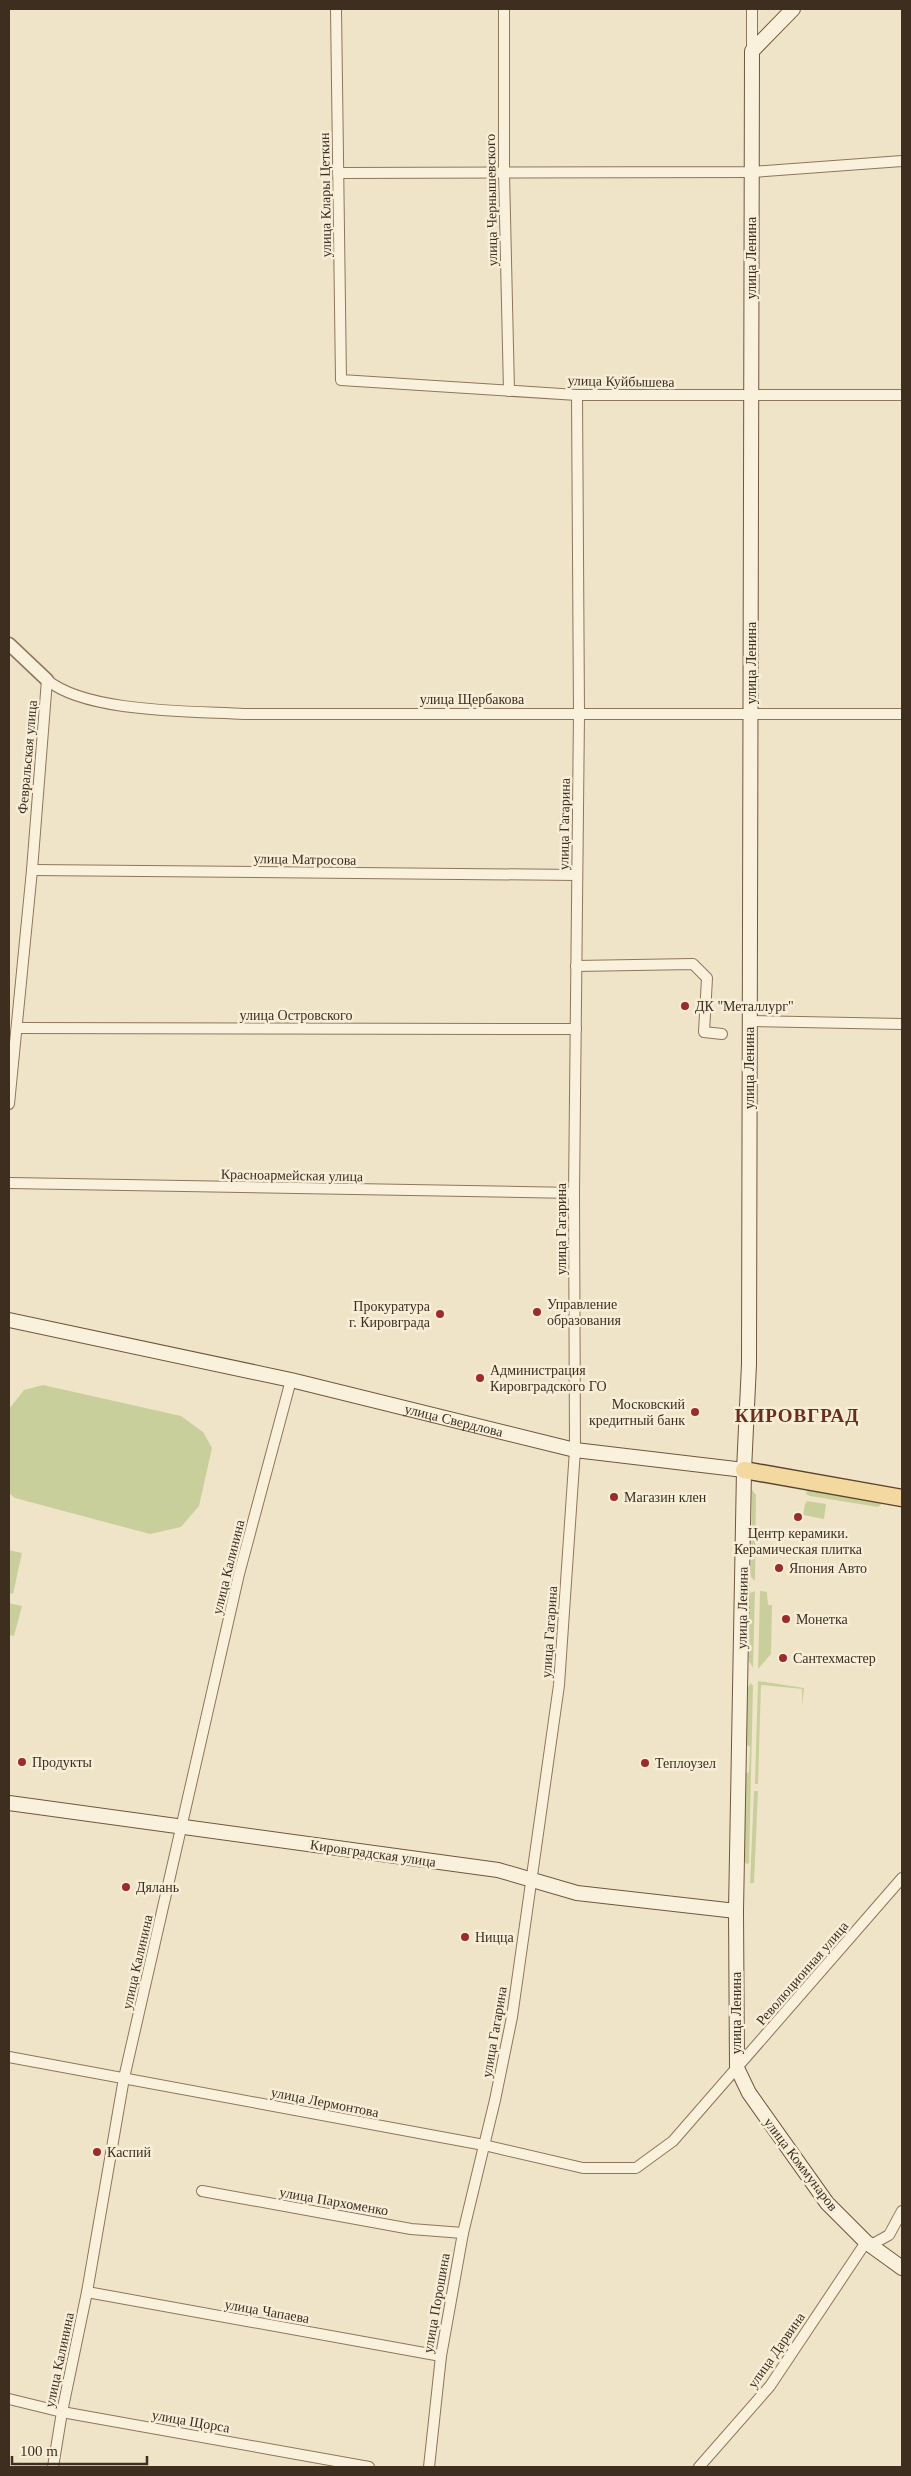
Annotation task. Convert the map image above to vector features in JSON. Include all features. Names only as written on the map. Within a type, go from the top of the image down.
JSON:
[{"type":"main road","points":[[752,51],[792,9]]},
{"type":"main road","name":"улица Ленина","points":[[737,2068],[736,1911],[744,1470],[749,1364],[752,51]]},
{"type":"main road","name":"улица Свердлова","points":[[9,1320],[290,1380],[576,1450],[744,1470],[902,1498]]},
{"type":"main road","name":"Кировградская улица","points":[[9,1803],[498,1870],[577,1893],[736,1911]]},
{"type":"main road","name":"улица Коммунаров","points":[[737,2068],[748,2093],[827,2203],[868,2243],[902,2268]]},
{"type":"street","name":"улица Клары Цеткин","points":[[336,9],[341,380]]},
{"type":"street","name":"улица Чернышевского","points":[[504,9],[504,173],[509,391]]},
{"type":"street","name":"улица Ленина","points":[[752,9],[752,51]]},
{"type":"street","points":[[338,173],[752,172],[902,161]]},
{"type":"street","name":"улица Куйбышева","points":[[341,380],[577,395],[902,395]]},
{"type":"street","name":"улица Гагарина","points":[[484,2145],[512,2017],[559,1685],[576,1450],[574,1193],[579,712],[577,395]]},
{"type":"street","points":[[9,644],[47,680]]},
{"type":"street","name":"улица Щербакова","points":[[47,680],[57,688],[85,699],[142,707],[244,714],[579,712],[902,714]]},
{"type":"street","name":"Февральская улица","points":[[9,1104],[32,870],[47,680]]},
{"type":"street","name":"улица Матросова","points":[[32,870],[577,875]]},
{"type":"street","points":[[576,966],[693,964],[707,978],[704,1032],[722,1034]]},
{"type":"street","points":[[749,1021],[902,1024]]},
{"type":"street","name":"улица Островского","points":[[17,1028],[576,1029]]},
{"type":"street","name":"Красноармейская улица","points":[[9,1183],[574,1193]]},
{"type":"street","name":"улица Калинина","points":[[53,2467],[62,2412],[87,2292],[124,2078],[239,1574],[290,1380]]},
{"type":"street","name":"Революционная улица","points":[[636,2168],[673,2141],[902,1878]]},
{"type":"street","name":"улица Лермонтова","points":[[9,2058],[484,2145],[583,2168],[636,2168]]},
{"type":"street","name":"улица Порошина","points":[[429,2467],[441,2356],[462,2233],[484,2145]]},
{"type":"street","name":"улица Пархоменко","points":[[202,2191],[411,2228],[462,2233]]},
{"type":"street","name":"улица Дарвина","points":[[699,2467],[770,2386],[868,2243],[889,2235],[902,2211]]},
{"type":"street","name":"улица Чапаева","points":[[87,2292],[441,2356]]},
{"type":"street","name":"улица Щорса","points":[[9,2400],[62,2412],[369,2467]]},
{"type":"green space","points":[[43,1385],[181,1416],[203,1432],[212,1448],[199,1506],[181,1527],[150,1534],[15,1498],[9,1493],[9,1409],[24,1390]]},
{"type":"green space","points":[[808,1489],[883,1503],[878,1507],[810,1496],[806,1494]]},
{"type":"green space","points":[[752,1490],[756,1495],[755,1581],[751,1577]]},
{"type":"green space","points":[[807,1501],[826,1504],[824,1519],[803,1515]]},
{"type":"green space","points":[[9,1550],[22,1553],[13,1594],[9,1593]]},
{"type":"green space","points":[[755,1591],[753,1668],[749,1661],[750,1593]]},
{"type":"green space","points":[[760,1591],[767,1592],[768,1605],[772,1605],[771,1654],[758,1669]]},
{"type":"green space","points":[[9,1603],[22,1606],[14,1636],[9,1635]]},
{"type":"green space","points":[[758,1681],[804,1688],[802,1706],[802,1689],[761,1685],[758,1784],[755,1784]]},
{"type":"green space","points":[[751,1683],[753,1686],[749,1863],[747,1864],[743,1861],[746,1774],[749,1772],[750,1747],[746,1744],[747,1688]]},
{"type":"green space","points":[[754,1791],[758,1791],[754,1883],[750,1883]]},
{"type":"place","name":"ДК \"Металлург\"","points":[[685,1006]]},
{"type":"place","name":"Управление образования","points":[[537,1312]]},
{"type":"place","name":"Прокуратура г. Кировграда","points":[[440,1314]]},
{"type":"place","name":"Администрация Кировградского ГО","points":[[480,1378]]},
{"type":"place","name":"Московский кредитный банк","points":[[695,1412]]},
{"type":"place","name":"Магазин клен","points":[[614,1497]]},
{"type":"place","name":"Центр керамики. Керамическая плитка","points":[[798,1517]]},
{"type":"place","name":"Япония Авто","points":[[779,1568]]},
{"type":"place","name":"Монетка","points":[[786,1619]]},
{"type":"place","name":"Сантехмастер","points":[[783,1658]]},
{"type":"place","name":"Продукты","points":[[22,1762]]},
{"type":"place","name":"Теплоузел","points":[[645,1763]]},
{"type":"place","name":"Дялань","points":[[126,1887]]},
{"type":"place","name":"Ницца","points":[[465,1937]]},
{"type":"place","name":"Каспий","points":[[97,2152]]},
{"type":"district","name":"КИРОВГРАД","points":[[797,1415]]}]
